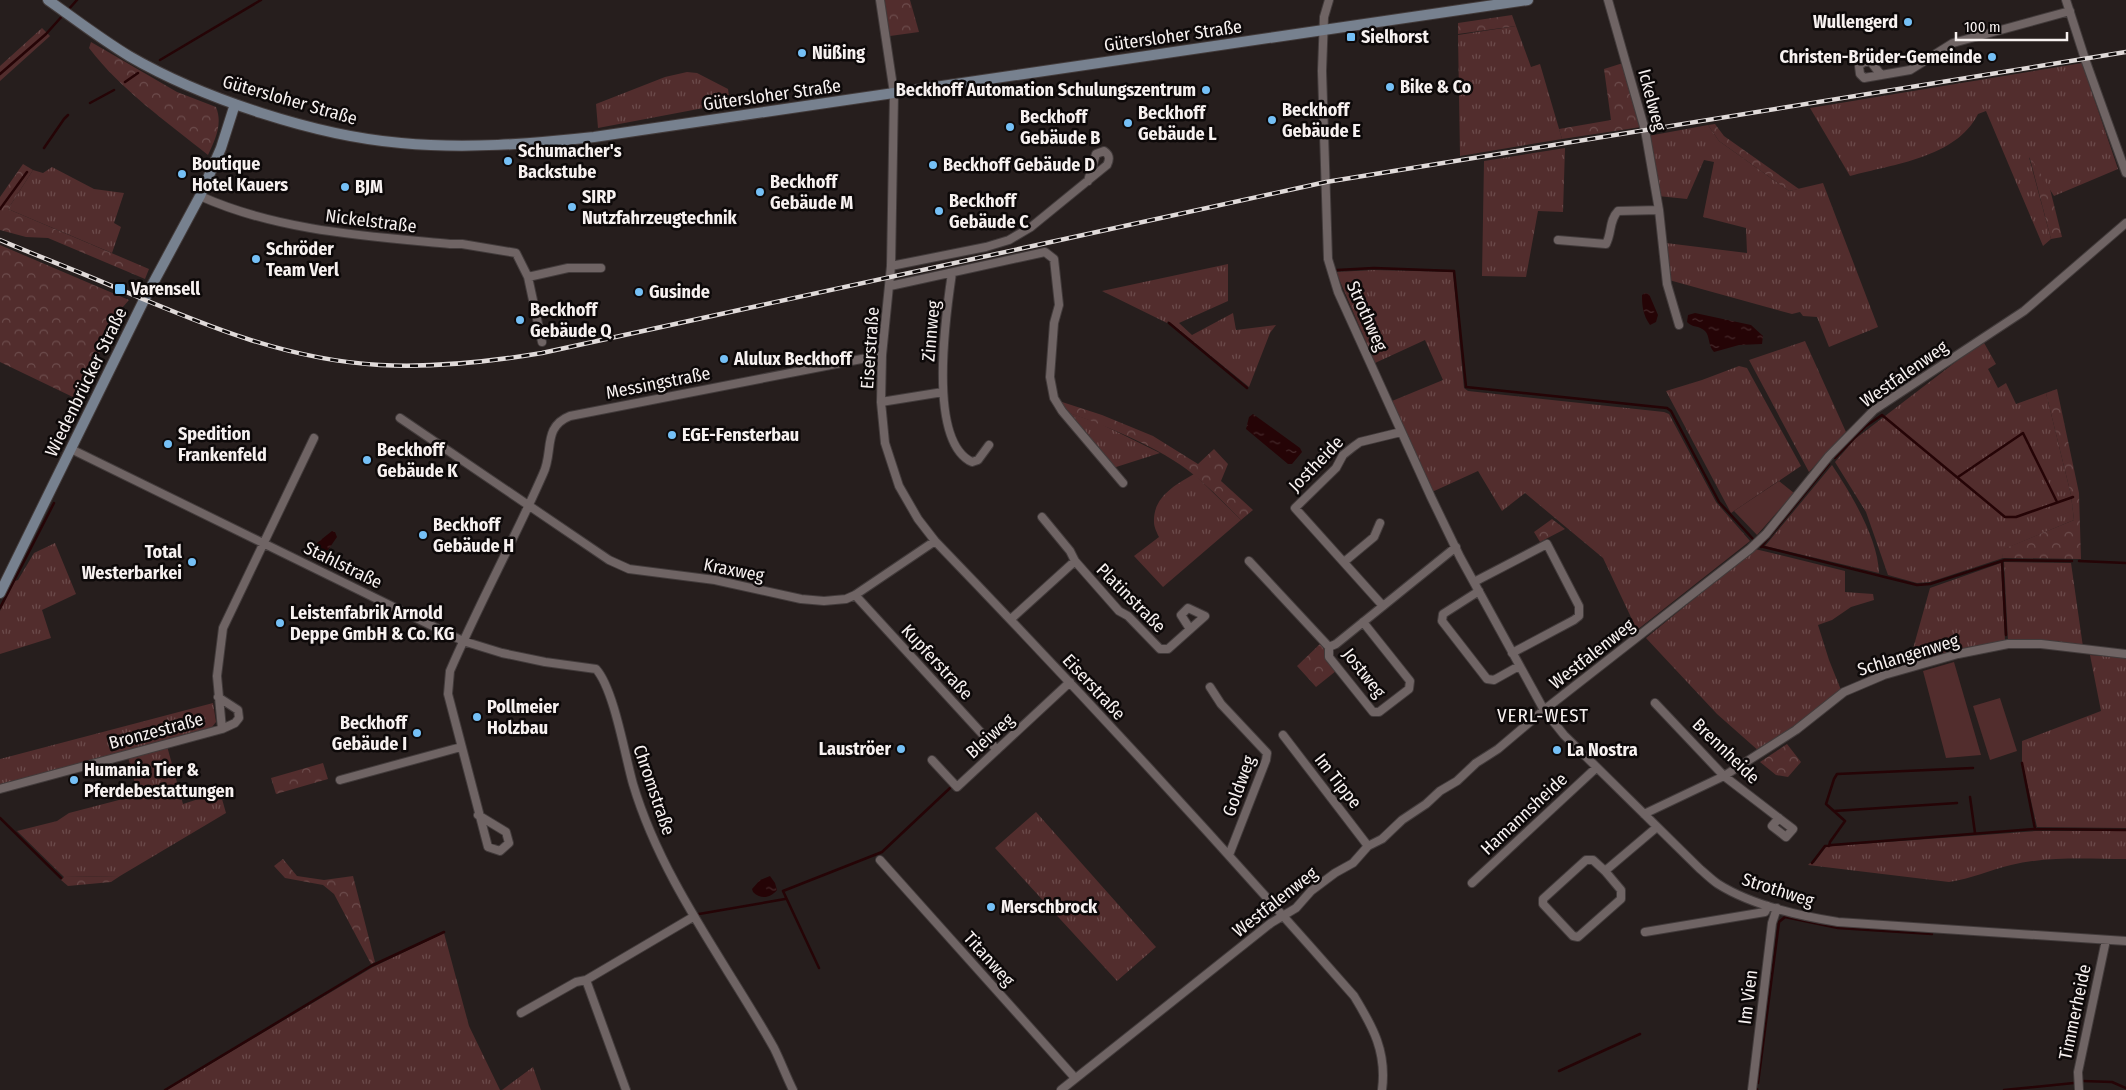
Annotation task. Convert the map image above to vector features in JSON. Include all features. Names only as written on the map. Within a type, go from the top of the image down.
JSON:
[{"type":"main road","name":"Gütersloher Straße","points":[[52,3],[130,56],[179,81],[235,104],[313,127],[390,142],[489,146],[594,137],[1528,0]]},
{"type":"main road","name":"Wiedenbrücker Straße","points":[[0,592],[144,300],[200,196],[221,148],[235,104]]},
{"type":"street","name":"Eiserstraße","points":[[880,0],[894,94],[891,266],[882,355],[881,402],[886,442],[899,486],[918,519],[935,541],[1070,682],[1229,855],[1354,996],[1372,1026],[1382,1060],[1382,1090]]},
{"type":"street","name":"Strothweg","points":[[1329,0],[1324,17],[1322,71],[1328,258],[1338,292],[1401,432],[1456,547],[1544,710],[1564,735],[1718,884],[1739,895],[1768,906],[1816,919],[1838,922],[2126,941]]},
{"type":"street","name":"Ickelweg","points":[[1608,0],[1645,130],[1659,210],[1667,284],[1679,325]]},
{"type":"street","points":[[2066,0],[2126,173]]},
{"type":"street","points":[[1881,75],[1910,70],[1952,43],[2070,12]]},
{"type":"street","points":[[891,266],[986,247],[1009,240],[1031,227],[1088,181]]},
{"type":"street","name":"Nickelstraße","points":[[200,196],[219,205],[265,220],[310,228],[431,243],[462,244],[516,253],[528,277],[542,342]]},
{"type":"street","points":[[1558,240],[1606,244],[1610,236],[1613,216],[1618,210],[1659,210]]},
{"type":"street","name":"Westfalenweg","points":[[1061,1090],[1283,915],[1296,908],[1311,892],[1335,873],[1353,863],[1368,846],[1382,839],[1402,820],[1426,804],[1440,791],[1457,781],[1476,763],[1498,749],[1544,710],[1750,549],[1766,534],[1829,456],[1874,410],[2024,311],[2126,223]]},
{"type":"street","points":[[890,286],[1045,252],[1054,258],[1059,305],[1054,323],[1050,377],[1054,398],[1062,411],[1123,483]]},
{"type":"street","points":[[528,277],[568,268],[601,268]]},
{"type":"street","name":"Zinnweg","points":[[952,273],[944,328],[943,392],[951,433],[956,445],[966,459],[972,462],[978,460],[989,445]]},
{"type":"street","name":"Messingstraße","points":[[463,641],[546,470],[552,433],[556,424],[563,419],[882,355]]},
{"type":"street","points":[[881,402],[943,392]]},
{"type":"street","points":[[400,418],[529,506]]},
{"type":"street","name":"Jostheide","points":[[1383,606],[1295,508],[1336,468],[1343,456],[1352,447],[1360,442],[1401,432]]},
{"type":"street","points":[[264,543],[314,438]]},
{"type":"street","name":"Stahlstraße","points":[[71,449],[463,641],[502,653],[545,662],[596,669]]},
{"type":"street","name":"Kraxweg","points":[[529,506],[609,560],[629,569],[715,580],[816,600],[832,601],[855,595],[935,541]]},
{"type":"street","name":"Platinstraße","points":[[1042,517],[1070,551],[1075,561],[1119,611],[1128,616],[1160,649],[1168,649],[1190,629]]},
{"type":"street","points":[[1344,562],[1374,537],[1380,523]]},
{"type":"street","name":"Bronzestraße","points":[[222,729],[217,676],[223,628],[264,543]]},
{"type":"street","points":[[1474,582],[1547,544],[1579,606],[1579,616],[1512,653]]},
{"type":"street","name":"Jostweg","points":[[1330,647],[1456,547]]},
{"type":"street","name":"Platinstraße","points":[[1011,620],[1075,561]]},
{"type":"street","name":"Jostweg","points":[[1250,561],[1330,647],[1329,657],[1373,712],[1379,712],[1411,686],[1410,681],[1363,622]]},
{"type":"street","points":[[1479,591],[1443,614],[1442,621],[1487,679],[1494,680],[1519,666]]},
{"type":"street","name":"Kupferstraße","points":[[855,595],[997,750]]},
{"type":"street","points":[[463,641],[450,671],[448,694],[478,814],[488,847],[500,852],[509,843],[506,832],[478,814]]},
{"type":"street","name":"Schlangenweg","points":[[1644,814],[1724,776],[1796,730],[1844,692],[1876,678],[1924,662],[1985,648],[2019,644],[2041,644],[2126,654]]},
{"type":"street","name":"Chromstraße","points":[[596,669],[602,676],[608,692],[634,787],[666,867],[693,917],[775,1050],[793,1090]]},
{"type":"street","name":"Bleiweg","points":[[932,760],[957,787],[1070,682]]},
{"type":"street","name":"Goldweg","points":[[1210,687],[1221,704],[1267,753],[1266,760],[1229,855]]},
{"type":"street","name":"Bronzestraße","points":[[0,789],[222,729],[235,723],[239,718],[238,710],[218,697]]},
{"type":"street","name":"Brennheide","points":[[1655,703],[1724,776],[1779,818]]},
{"type":"street","name":"Im Tippe","points":[[1283,735],[1368,846]]},
{"type":"street","points":[[340,780],[461,747]]},
{"type":"street","name":"Hamannsheide","points":[[1472,883],[1596,768]]},
{"type":"street","points":[[1605,871],[1657,827]]},
{"type":"street","name":"Titanweg","points":[[880,860],[1075,1078]]},
{"type":"street","points":[[1586,860],[1593,860],[1605,871],[1621,890],[1620,899],[1578,937],[1573,936],[1543,904],[1543,899],[1586,860]]},
{"type":"street","points":[[1645,932],[1765,912],[1768,906]]},
{"type":"street","name":"Im Vien","points":[[1752,1090],[1772,922],[1777,908]]},
{"type":"street","points":[[521,1014],[576,982],[586,980],[693,917]]},
{"type":"street","name":"Timmerheide","points":[[2079,1090],[2078,1072],[2106,940]]},
{"type":"street","points":[[586,980],[626,1090]]},
{"type":"green space","points":[[884,0],[910,0],[919,32],[890,36]]},
{"type":"green space","points":[[1512,15],[1516,26],[1458,34],[1458,23]]},
{"type":"green space","points":[[1516,26],[1531,67],[1540,64],[1562,139],[1460,156],[1458,35]]},
{"type":"green space","points":[[42,28],[50,36],[0,81],[0,66]]},
{"type":"green space","points":[[91,42],[177,92],[216,107],[219,120],[218,126],[208,155],[145,105],[115,78],[89,48]]},
{"type":"green space","points":[[1623,63],[1641,127],[1562,139],[1559,129],[1611,120],[1604,69]]},
{"type":"green space","points":[[2082,63],[2118,169],[2054,196],[2029,157],[2051,239],[2043,246],[1986,111],[1978,114],[1968,129],[1955,141],[1939,150],[1904,163],[1850,176],[1810,108]]},
{"type":"green space","points":[[687,72],[697,73],[728,89],[730,103],[598,128],[596,104],[665,77]]},
{"type":"green space","points":[[1715,124],[1724,136],[1799,189],[1789,191],[1719,141],[1708,125]]},
{"type":"green space","points":[[1708,125],[1719,141],[1789,191],[1823,183],[1878,327],[1829,347],[1817,317],[1803,316],[1800,312],[1792,314],[1669,280],[1666,243],[1747,253],[1746,228],[1703,217],[1714,162],[1704,160],[1687,199],[1658,196],[1648,136]]},
{"type":"green space","points":[[1565,148],[1563,212],[1538,211],[1526,277],[1482,276],[1484,161]]},
{"type":"green space","points":[[2029,155],[2050,189],[2062,237],[2051,239]]},
{"type":"green space","points":[[23,164],[33,170],[8,209],[149,269],[145,279],[48,238],[26,237],[0,230],[0,197]]},
{"type":"green space","points":[[52,167],[94,189],[124,193],[114,223],[121,227],[112,253],[8,209],[33,170],[43,173]]},
{"type":"green space","points":[[0,245],[129,300],[122,308],[77,399],[0,362]]},
{"type":"green space","points":[[1228,264],[1228,301],[1179,323],[1192,335],[1233,313],[1236,330],[1276,325],[1270,333],[1249,387],[1168,321],[1167,323],[1102,291]]},
{"type":"green space","points":[[1374,270],[1453,272],[1464,388],[1468,391],[1669,414],[1716,502],[1750,541],[1637,630],[1603,558],[1525,493],[1502,511],[1478,471],[1432,492],[1392,401],[1443,380],[1425,340],[1375,363],[1336,272]]},
{"type":"green space","points":[[1805,341],[1846,432],[1809,472],[1749,360]]},
{"type":"green space","points":[[1983,341],[1996,364],[1988,369],[1998,388],[2006,383],[2016,404],[2046,393],[2071,495],[2074,520],[2002,550],[2003,558],[1930,582],[1917,583],[1888,575],[1866,512],[1835,462],[1855,439]]},
{"type":"green space","points":[[1739,366],[1747,368],[1801,466],[1731,513],[1666,391]]},
{"type":"green space","points":[[2057,389],[2079,493],[2081,559],[2003,558],[2001,550],[2074,520],[2071,495],[2046,393]]},
{"type":"green space","points":[[1059,401],[1102,415],[1153,436],[1198,464],[1214,449],[1228,464],[1221,481],[1253,510],[1241,520],[1194,475],[1165,455],[1132,438],[1064,411]]},
{"type":"green space","points":[[1064,411],[1101,424],[1160,453],[1113,468]]},
{"type":"green space","points":[[1832,465],[1869,531],[1874,545],[1879,573],[1765,546]]},
{"type":"green space","points":[[1194,474],[1241,520],[1163,587],[1134,556],[1159,537],[1154,522],[1157,506],[1161,499],[1173,487]]},
{"type":"green space","points":[[1779,481],[1794,493],[1757,535],[1734,511]]},
{"type":"green space","points":[[1552,519],[1565,529],[1540,542],[1534,532]]},
{"type":"green space","points":[[55,543],[76,594],[42,610],[51,638],[0,654],[0,611],[15,581],[18,580],[34,553]]},
{"type":"green space","points":[[1755,549],[1845,571],[1845,592],[1873,594],[1874,600],[1851,607],[1832,620],[1818,625],[1841,690],[1760,752],[1717,714],[1646,638]]},
{"type":"green space","points":[[2004,562],[2071,563],[2083,647],[2047,641],[2008,641]]},
{"type":"green space","points":[[2001,563],[2005,641],[1959,650],[1909,663],[1930,588]]},
{"type":"green space","points":[[1320,644],[1325,650],[1325,658],[1336,671],[1316,687],[1297,666]]},
{"type":"green space","points":[[2090,655],[2126,658],[2126,828],[2037,827],[2022,761],[2022,741],[2101,711]]},
{"type":"green space","points":[[1954,662],[1981,755],[1946,758],[1923,671]]},
{"type":"green space","points":[[2000,698],[2017,751],[1990,760],[1973,706]]},
{"type":"green space","points":[[213,703],[216,722],[212,727],[0,785],[0,759]]},
{"type":"green space","points":[[1787,744],[1801,762],[1788,777],[1776,775],[1760,762]]},
{"type":"green space","points":[[167,746],[183,804],[220,792],[226,813],[120,876],[64,877],[17,831],[57,821],[69,813],[138,795],[128,757]]},
{"type":"green space","points":[[323,763],[328,779],[276,794],[271,778]]},
{"type":"green space","points":[[1036,812],[1156,947],[1117,981],[995,848]]},
{"type":"green space","points":[[2036,831],[2126,831],[2126,859],[2039,860],[2011,865],[1949,882],[1808,865],[1814,863],[1826,847]]},
{"type":"green space","points":[[283,859],[297,876],[324,880],[353,876],[375,962],[371,964],[334,894],[323,885],[285,878],[274,866]]},
{"type":"green space","points":[[120,876],[111,882],[68,886],[61,880],[64,877]]},
{"type":"green space","points":[[444,933],[469,1026],[500,1090],[167,1090],[373,967]]},
{"type":"green space","points":[[533,1067],[541,1090],[502,1090]]},
{"type":"water","points":[[1645,293],[1649,294],[1658,315],[1656,322],[1650,325],[1643,307],[1642,295]]},
{"type":"water","points":[[1695,313],[1751,325],[1763,336],[1762,344],[1739,345],[1714,352],[1705,331],[1687,322],[1688,315]]},
{"type":"water","points":[[1253,414],[1300,448],[1302,452],[1292,464],[1288,464],[1246,429],[1249,417]]},
{"type":"water","points":[[332,531],[335,532],[337,537],[326,553],[322,555],[313,551],[313,546]]},
{"type":"water","points":[[770,876],[777,890],[774,893],[765,897],[753,892],[752,889],[760,880]]},
{"type":"waterway","points":[[68,10],[77,0]]},
{"type":"waterway","points":[[160,60],[261,0]]},
{"type":"waterway","points":[[0,74],[46,34],[64,14]]},
{"type":"waterway","points":[[125,82],[138,73]]},
{"type":"waterway","points":[[90,103],[114,90]]},
{"type":"waterway","points":[[44,148],[68,115]]},
{"type":"waterway","points":[[0,209],[27,172]]},
{"type":"waterway","points":[[1337,270],[1374,268],[1454,271],[1466,387],[1667,408],[1671,411],[1719,502],[1753,539]]},
{"type":"waterway","points":[[1169,323],[1247,388]]},
{"type":"waterway","points":[[1835,458],[1866,426],[1882,415],[2005,517],[2016,517],[2073,497]]},
{"type":"waterway","points":[[1958,477],[2023,433],[2057,502]]},
{"type":"waterway","points":[[1761,547],[1829,464]]},
{"type":"waterway","points":[[0,608],[54,503]]},
{"type":"waterway","points":[[1760,546],[1917,585],[1930,584],[2005,560],[2072,561]]},
{"type":"waterway","points":[[2079,561],[2126,563]]},
{"type":"waterway","points":[[2002,562],[2006,635]]},
{"type":"waterway","points":[[2022,763],[2035,829]]},
{"type":"waterway","points":[[1829,846],[1845,821],[1826,804],[1837,774],[1973,768]]},
{"type":"waterway","points":[[819,968],[783,891],[882,852],[950,788]]},
{"type":"waterway","points":[[1970,797],[1975,833]]},
{"type":"waterway","points":[[1834,811],[1957,803]]},
{"type":"waterway","points":[[0,818],[61,878]]},
{"type":"waterway","points":[[1812,863],[1825,846],[1832,845],[2035,829],[2126,830]]},
{"type":"waterway","points":[[699,914],[785,899]]},
{"type":"waterway","points":[[1758,1083],[1779,922],[1785,917],[1838,928],[1932,934]]},
{"type":"waterway","points":[[165,1090],[371,966],[444,932]]},
{"type":"waterway","points":[[1559,1071],[1640,1034]]},
{"type":"waterway","points":[[2083,1081],[2112,1082],[2126,1088]]},
{"type":"waterway","points":[[2004,1090],[2074,1083]]},
{"type":"railway","points":[[0,240],[214,328],[279,348],[346,362],[380,365],[421,366],[461,364],[542,353],[1326,182],[2126,52]]},
{"type":"place","name":"Wullengerd","points":[[1908,22]]},
{"type":"place","name":"Sielhorst","points":[[1351,37]]},
{"type":"place","name":"Nüßing","points":[[802,53]]},
{"type":"place","name":"Christen-Brüder-Gemeinde","points":[[1992,57]]},
{"type":"place","name":"Bike & Co","points":[[1390,87]]},
{"type":"place","name":"Beckhoff Automation Schulungszentrum","points":[[1206,90]]},
{"type":"place","name":"Beckhoff Gebäude E","points":[[1272,120]]},
{"type":"place","name":"Beckhoff Gebäude L","points":[[1128,123]]},
{"type":"place","name":"Beckhoff Gebäude B","points":[[1010,127]]},
{"type":"place","name":"Schumacher's Backstube","points":[[508,161]]},
{"type":"place","name":"Beckhoff Gebäude D","points":[[933,165]]},
{"type":"place","name":"Boutique Hotel Kauers","points":[[182,174]]},
{"type":"place","name":"BJM","points":[[345,187]]},
{"type":"place","name":"Beckhoff Gebäude M","points":[[760,192]]},
{"type":"place","name":"SIRP Nutzfahrzeugtechnik","points":[[572,207]]},
{"type":"place","name":"Beckhoff Gebäude C","points":[[939,211]]},
{"type":"place","name":"Schröder Team Verl","points":[[256,259]]},
{"type":"place","name":"Varensell","points":[[120,289]]},
{"type":"place","name":"Gusinde","points":[[639,292]]},
{"type":"place","name":"Beckhoff Gebäude Q","points":[[520,320]]},
{"type":"place","name":"Alulux Beckhoff","points":[[724,359]]},
{"type":"place","name":"EGE-Fensterbau","points":[[672,435]]},
{"type":"place","name":"Spedition Frankenfeld","points":[[168,444]]},
{"type":"place","name":"Beckhoff Gebäude K","points":[[367,460]]},
{"type":"place","name":"Beckhoff Gebäude H","points":[[423,535]]},
{"type":"place","name":"Total Westerbarkei","points":[[192,562]]},
{"type":"place","name":"Leistenfabrik Arnold Deppe GmbH & Co. KG","points":[[280,623]]},
{"type":"place","name":"Pollmeier Holzbau","points":[[477,717]]},
{"type":"place","name":"Beckhoff Gebäude I","points":[[417,733]]},
{"type":"place","name":"Lauströer","points":[[901,749]]},
{"type":"place","name":"La Nostra","points":[[1557,750]]},
{"type":"place","name":"Humania Tier & Pferdebestattungen","points":[[74,780]]},
{"type":"place","name":"Merschbrock","points":[[991,907]]},
{"type":"district","name":"VERL-WEST","points":[[1543,715]]}]
